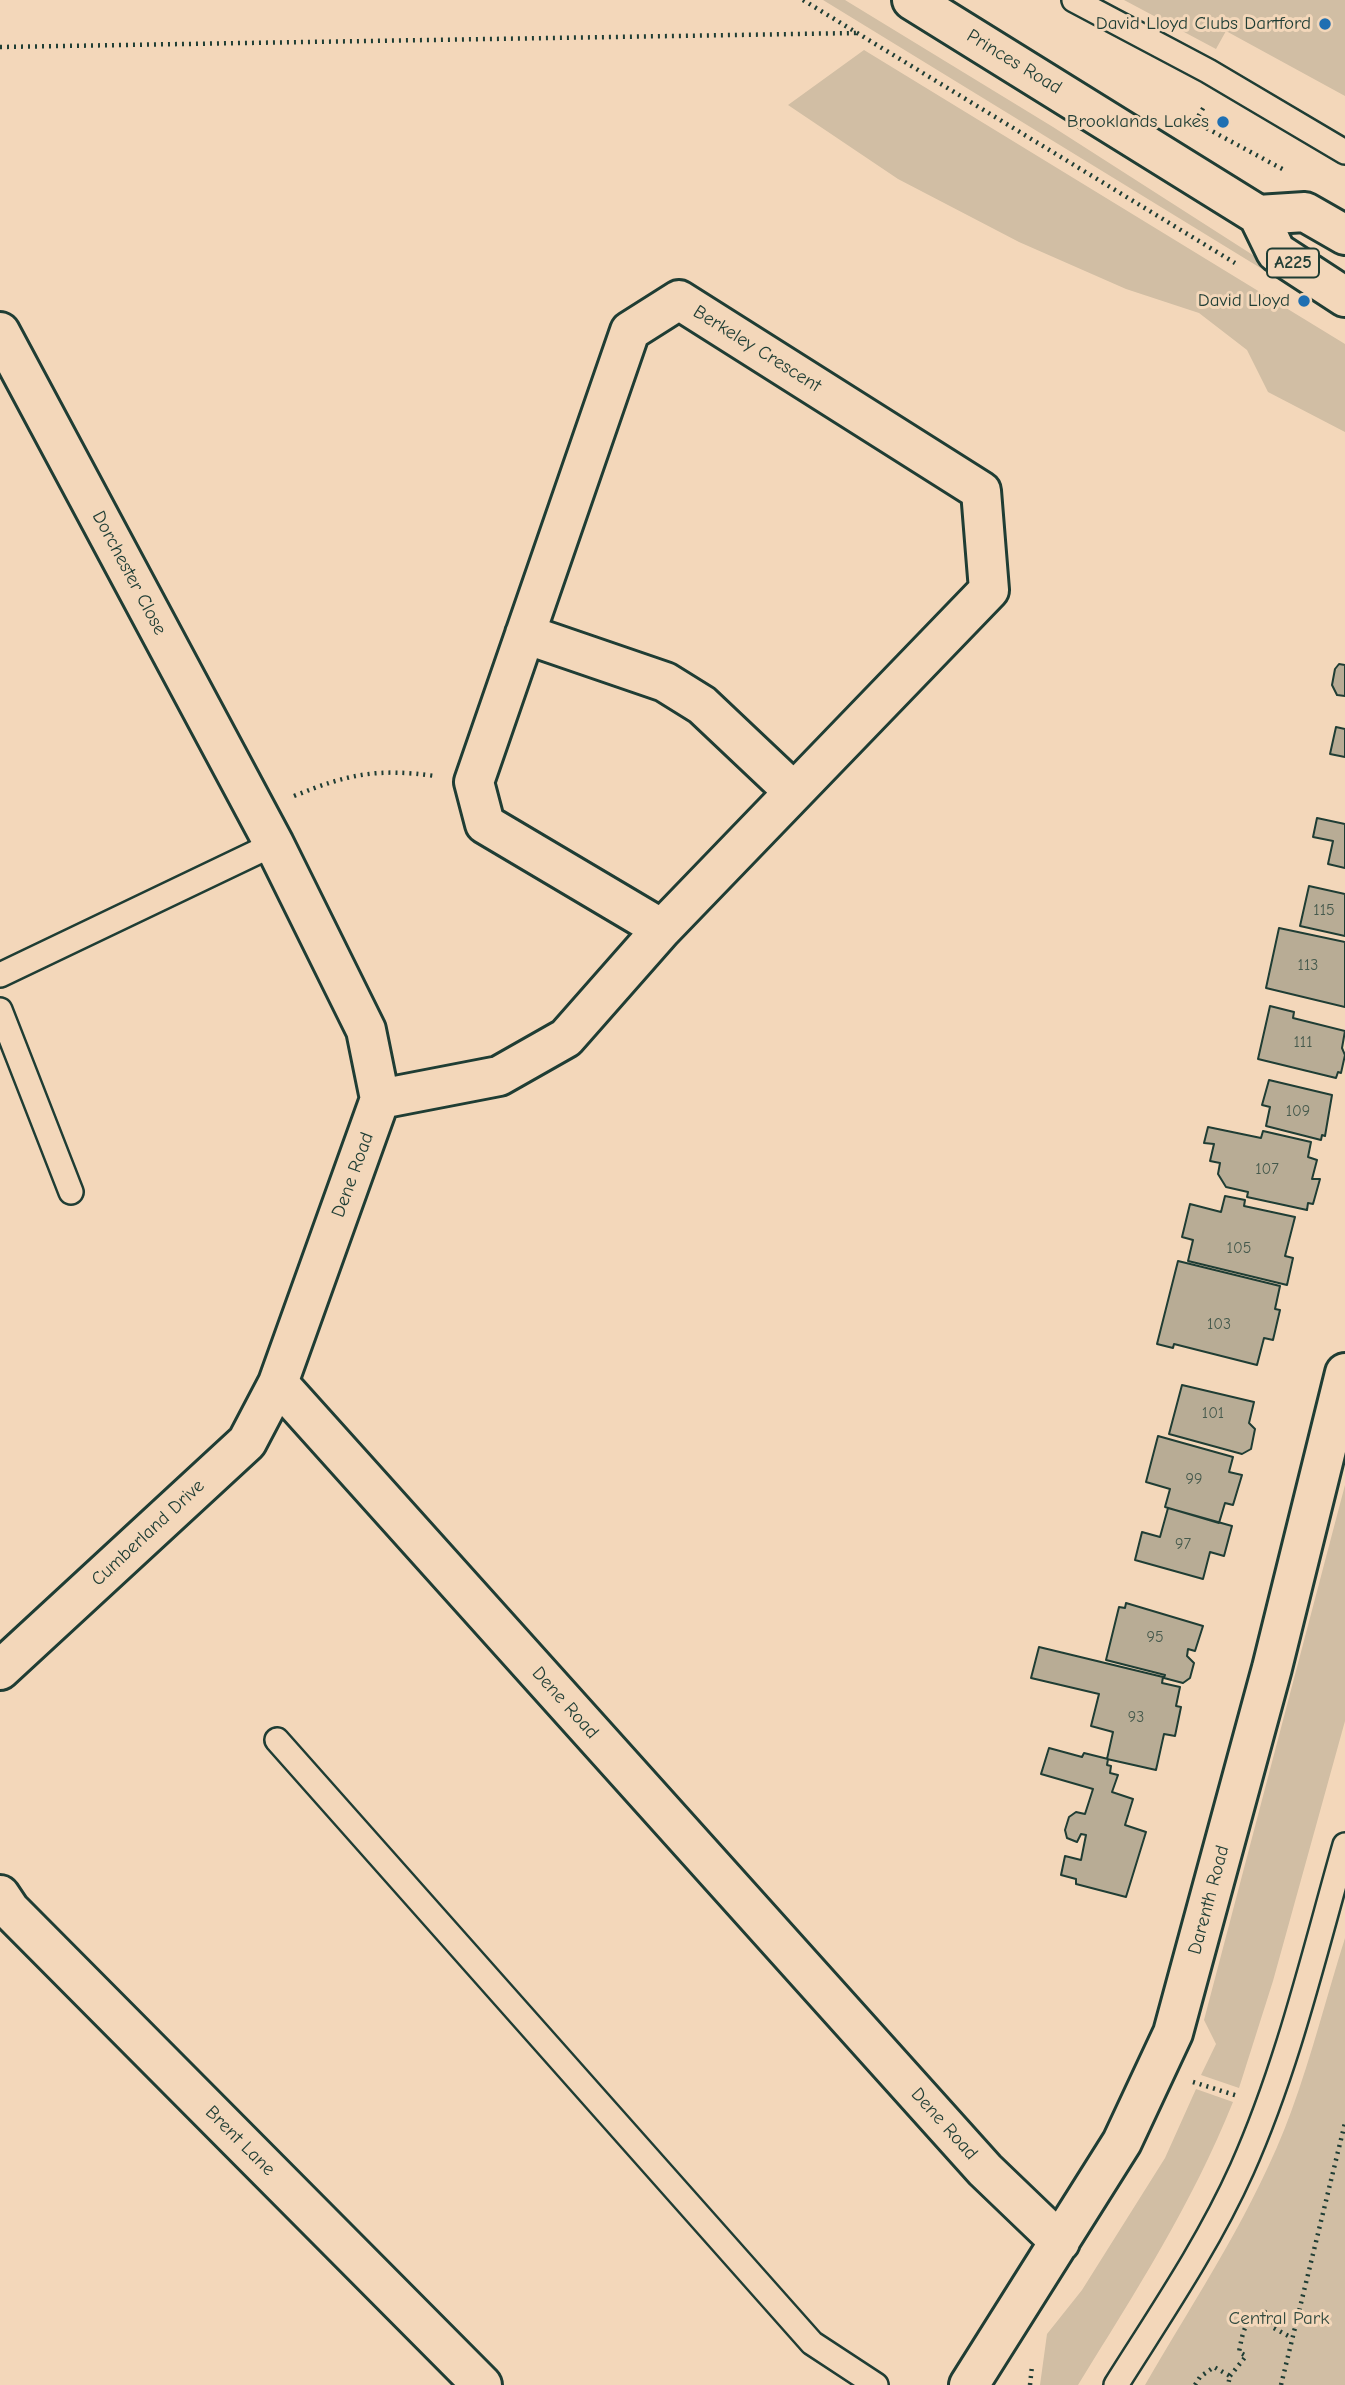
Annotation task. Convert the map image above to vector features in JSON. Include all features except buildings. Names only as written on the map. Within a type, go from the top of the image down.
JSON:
[{"type":"street","name":"Princes Road","points":[[912,0],[1258,215]]},
{"type":"street","name":"A225","points":[[1345,236],[1305,212],[1258,215],[1276,252],[1345,297]]},
{"type":"street","name":"Berkeley Crescent","points":[[380,1099],[499,1076],[566,1038],[662,929],[989,590],[981,491],[679,300],[630,331],[474,782]]},
{"type":"street","name":"Dorchester Close","points":[[0,332],[266,829],[366,1030],[380,1099]]},
{"type":"street","points":[[525,634],[665,682],[702,705],[794,792]]},
{"type":"street","points":[[474,782],[485,824],[662,929]]},
{"type":"street","name":"Dene Road","points":[[380,1099],[278,1383],[985,2170],[1060,2242]]},
{"type":"street","name":"Darenth Road","points":[[969,2385],[1122,2142],[1173,2033],[1272,1668],[1345,1373]]},
{"type":"street","name":"Cumberland Drive","points":[[0,1670],[247,1442],[278,1383]]},
{"type":"street","name":"Brent Lane","points":[[0,1895],[20,1920],[482,2385]]},
{"type":"lane","points":[[1074,0],[1208,71],[1345,152]]},
{"type":"lane","points":[[0,975],[266,829]]},
{"type":"lane","points":[[0,1010],[71,1192]]},
{"type":"lane","points":[[277,1740],[812,2343],[876,2385]]},
{"type":"lane","points":[[1116,2385],[1194,2261],[1242,2171],[1265,2113],[1295,2021],[1345,1846]]},
{"type":"path","points":[[803,0],[1244,269]]},
{"type":"path","points":[[0,47],[857,33]]},
{"type":"path","points":[[266,829],[296,795],[355,774],[401,771],[474,782]]},
{"type":"path","points":[[1190,2081],[1242,2097]]},
{"type":"path","points":[[1281,2385],[1345,2123]]},
{"type":"path","points":[[1228,2385],[1230,2376],[1247,2357],[1239,2352],[1243,2329],[1250,2318],[1265,2312],[1271,2317],[1272,2327],[1292,2338]]},
{"type":"path","points":[[1195,2385],[1200,2377],[1214,2367],[1230,2376]]},
{"type":"green space","points":[[823,0],[845,0],[1053,127],[1270,266],[1267,272]]},
{"type":"green space","points":[[1124,0],[1345,0],[1345,96],[1226,31],[1216,49]]},
{"type":"green space","points":[[864,50],[1345,344],[1345,432],[1268,392],[1247,350],[1199,313],[1126,289],[1019,242],[898,179],[788,105]]},
{"type":"green space","points":[[1345,1485],[1345,1721],[1273,1981],[1239,2088],[1201,2075],[1216,2044],[1204,2020]]},
{"type":"green space","name":"Central Park","points":[[1345,1938],[1345,2385],[1145,2385],[1243,2218],[1277,2148],[1306,2069]]},
{"type":"green space","points":[[1196,2089],[1233,2102],[1181,2212],[1078,2385],[1040,2385],[1047,2334],[1082,2290],[1165,2158]]},
{"type":"place","name":"David Lloyd Clubs Dartford","points":[[1325,24]]},
{"type":"place","name":"Brooklands Lakes","points":[[1223,122]]},
{"type":"place","name":"David Lloyd","points":[[1304,301]]}]
